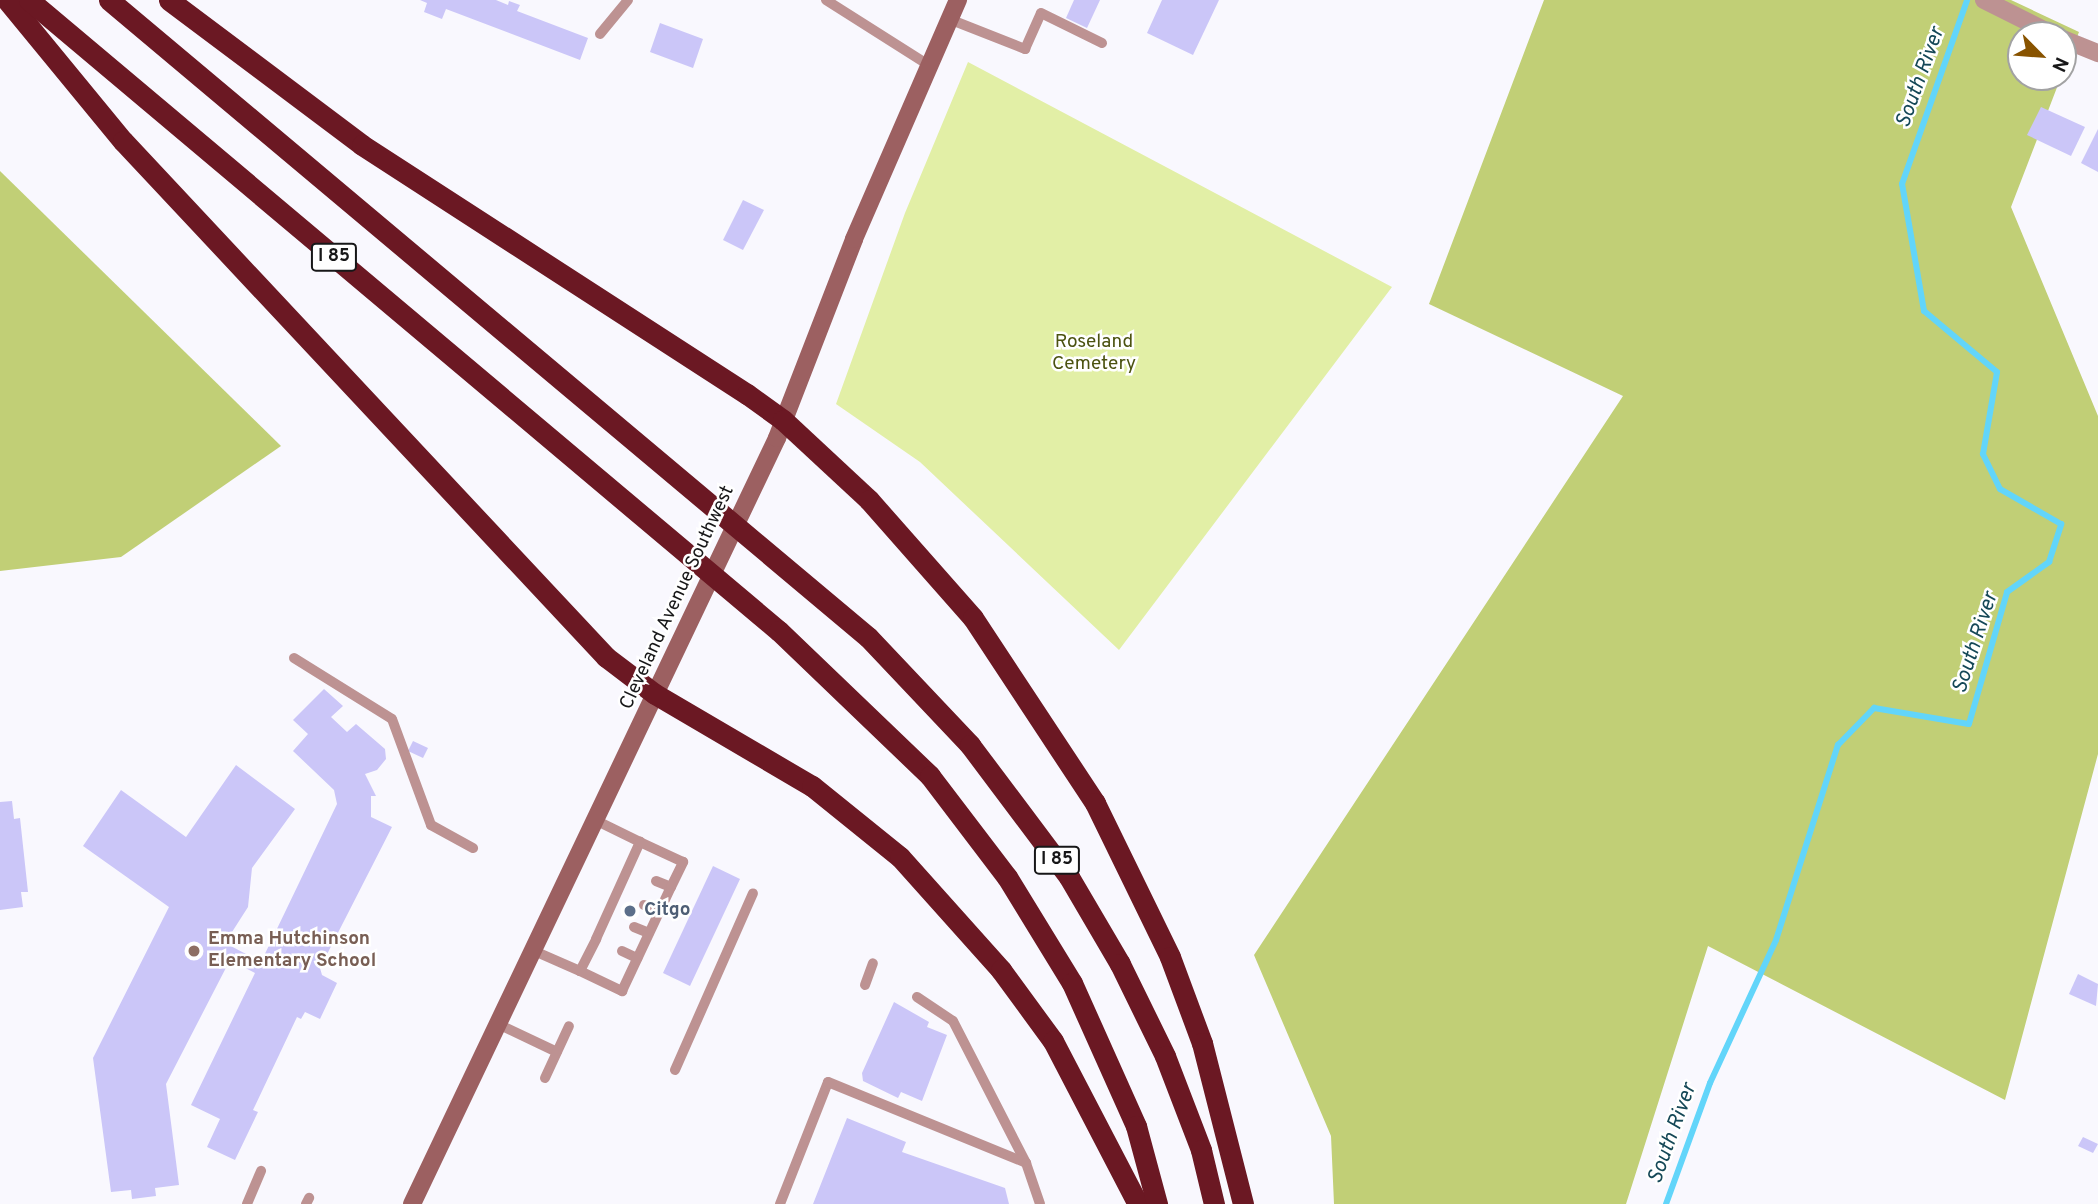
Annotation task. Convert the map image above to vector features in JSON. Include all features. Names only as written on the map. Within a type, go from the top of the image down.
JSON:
[{"type":"highway","points":[[7,0],[123,141],[606,657],[655,694],[812,786],[900,857],[1001,970],[1053,1041],[1138,1204]]},
{"type":"highway","name":"I 85","points":[[29,0],[779,631],[930,776],[1042,929],[1106,1052],[1136,1126],[1157,1204]]},
{"type":"highway","name":"I 85","points":[[108,0],[868,637],[970,745],[1069,877],[1120,964],[1165,1056],[1201,1150],[1214,1204]]},
{"type":"highway","points":[[169,0],[362,145],[783,420],[869,500],[972,618],[1094,803],[1170,957],[1202,1043],[1243,1204]]},
{"type":"main road","name":"Cleveland Avenue Southwest","points":[[412,1204],[783,420],[927,64],[958,0]]},
{"type":"street","points":[[1992,2],[2028,21]]},
{"type":"street","points":[[2077,45],[2098,53]]},
{"type":"lane","points":[[600,34],[628,0]]},
{"type":"lane","points":[[826,0],[927,64]]},
{"type":"lane","points":[[949,19],[1026,49],[1041,13],[1102,43]]},
{"type":"lane","points":[[294,658],[392,719],[431,825],[473,848]]},
{"type":"lane","points":[[532,950],[622,991],[683,862],[596,820]]},
{"type":"lane","points":[[580,971],[610,916],[640,842]]},
{"type":"lane","points":[[656,881],[671,887]]},
{"type":"lane","points":[[675,1070],[753,894]]},
{"type":"lane","points":[[644,905],[659,912]]},
{"type":"lane","points":[[634,927],[649,933]]},
{"type":"lane","points":[[622,951],[637,958]]},
{"type":"lane","points":[[865,985],[873,963]]},
{"type":"lane","points":[[917,997],[953,1021],[1026,1163],[1040,1204]]},
{"type":"lane","points":[[498,1024],[557,1052]]},
{"type":"lane","points":[[545,1078],[569,1026]]},
{"type":"lane","points":[[780,1204],[832,1071]]},
{"type":"lane","points":[[828,1082],[1026,1163]]},
{"type":"lane","points":[[247,1204],[261,1171]]},
{"type":"green space","points":[[1544,0],[2011,0],[2056,21],[2007,21],[2007,91],[2056,91],[2011,207],[2098,416],[2098,754],[2005,1100],[1708,946],[1626,1204],[1334,1204],[1331,1136],[1254,955],[1623,396],[1429,304]]},
{"type":"green space","name":"Roseland Cemetery","points":[[968,62],[1392,287],[1119,650],[920,462],[836,404],[905,213]]},
{"type":"green space","points":[[0,171],[281,446],[121,557],[0,571]]},
{"type":"building","points":[[420,0],[496,0],[508,5],[509,1],[520,5],[517,11],[588,38],[580,60],[446,9],[442,19],[424,12],[427,3]]},
{"type":"building","points":[[1074,0],[1100,0],[1087,28],[1066,18]]},
{"type":"building","points":[[1162,0],[1219,0],[1193,55],[1147,33]]},
{"type":"building","points":[[660,23],[703,39],[693,68],[650,52]]},
{"type":"building","points":[[2041,107],[2085,127],[2071,156],[2027,135]]},
{"type":"building","points":[[2098,129],[2098,172],[2081,163]]},
{"type":"building","points":[[743,200],[764,210],[743,250],[723,240]]},
{"type":"building","name":"Emma Hutchinson Elementary School","points":[[324,689],[343,706],[331,717],[347,732],[356,724],[385,749],[386,759],[377,770],[365,774],[376,796],[371,796],[371,817],[392,827],[320,968],[322,975],[337,983],[320,1019],[305,1012],[301,1019],[297,1017],[253,1110],[258,1112],[235,1160],[207,1147],[220,1119],[191,1105],[255,973],[230,960],[166,1084],[179,1185],[155,1188],[156,1196],[132,1199],[131,1190],[111,1192],[93,1058],[169,907],[83,846],[121,790],[186,837],[236,765],[295,809],[252,868],[248,907],[225,943],[261,962],[337,804],[334,790],[293,751],[308,734],[293,720]]},
{"type":"building","points":[[413,741],[428,748],[423,758],[408,751]]},
{"type":"building","points":[[12,801],[14,819],[20,818],[28,892],[21,892],[23,907],[0,910],[0,802]]},
{"type":"building","points":[[713,866],[740,879],[690,986],[663,973]]},
{"type":"building","points":[[2078,974],[2098,984],[2096,1006],[2069,994]]},
{"type":"building","points":[[894,1002],[929,1022],[927,1027],[947,1035],[922,1101],[901,1092],[898,1098],[863,1081],[862,1073]]},
{"type":"building","points":[[847,1118],[906,1142],[902,1152],[1005,1188],[1009,1204],[813,1204]]},
{"type":"building","points":[[2083,1137],[2098,1144],[2093,1153],[2078,1146]]},
{"type":"waterway","name":"South River","points":[[1666,1204],[1710,1083],[1776,940],[1838,745],[1874,708],[1969,724],[2007,592],[2049,562],[2061,524],[2000,489],[1983,454],[1997,372],[1924,311],[1902,184],[1967,0]]},
{"type":"place","name":"Citgo","points":[[630,911]]},
{"type":"place","name":"Emma Hutchinson Elementary School","points":[[194,951]]}]
